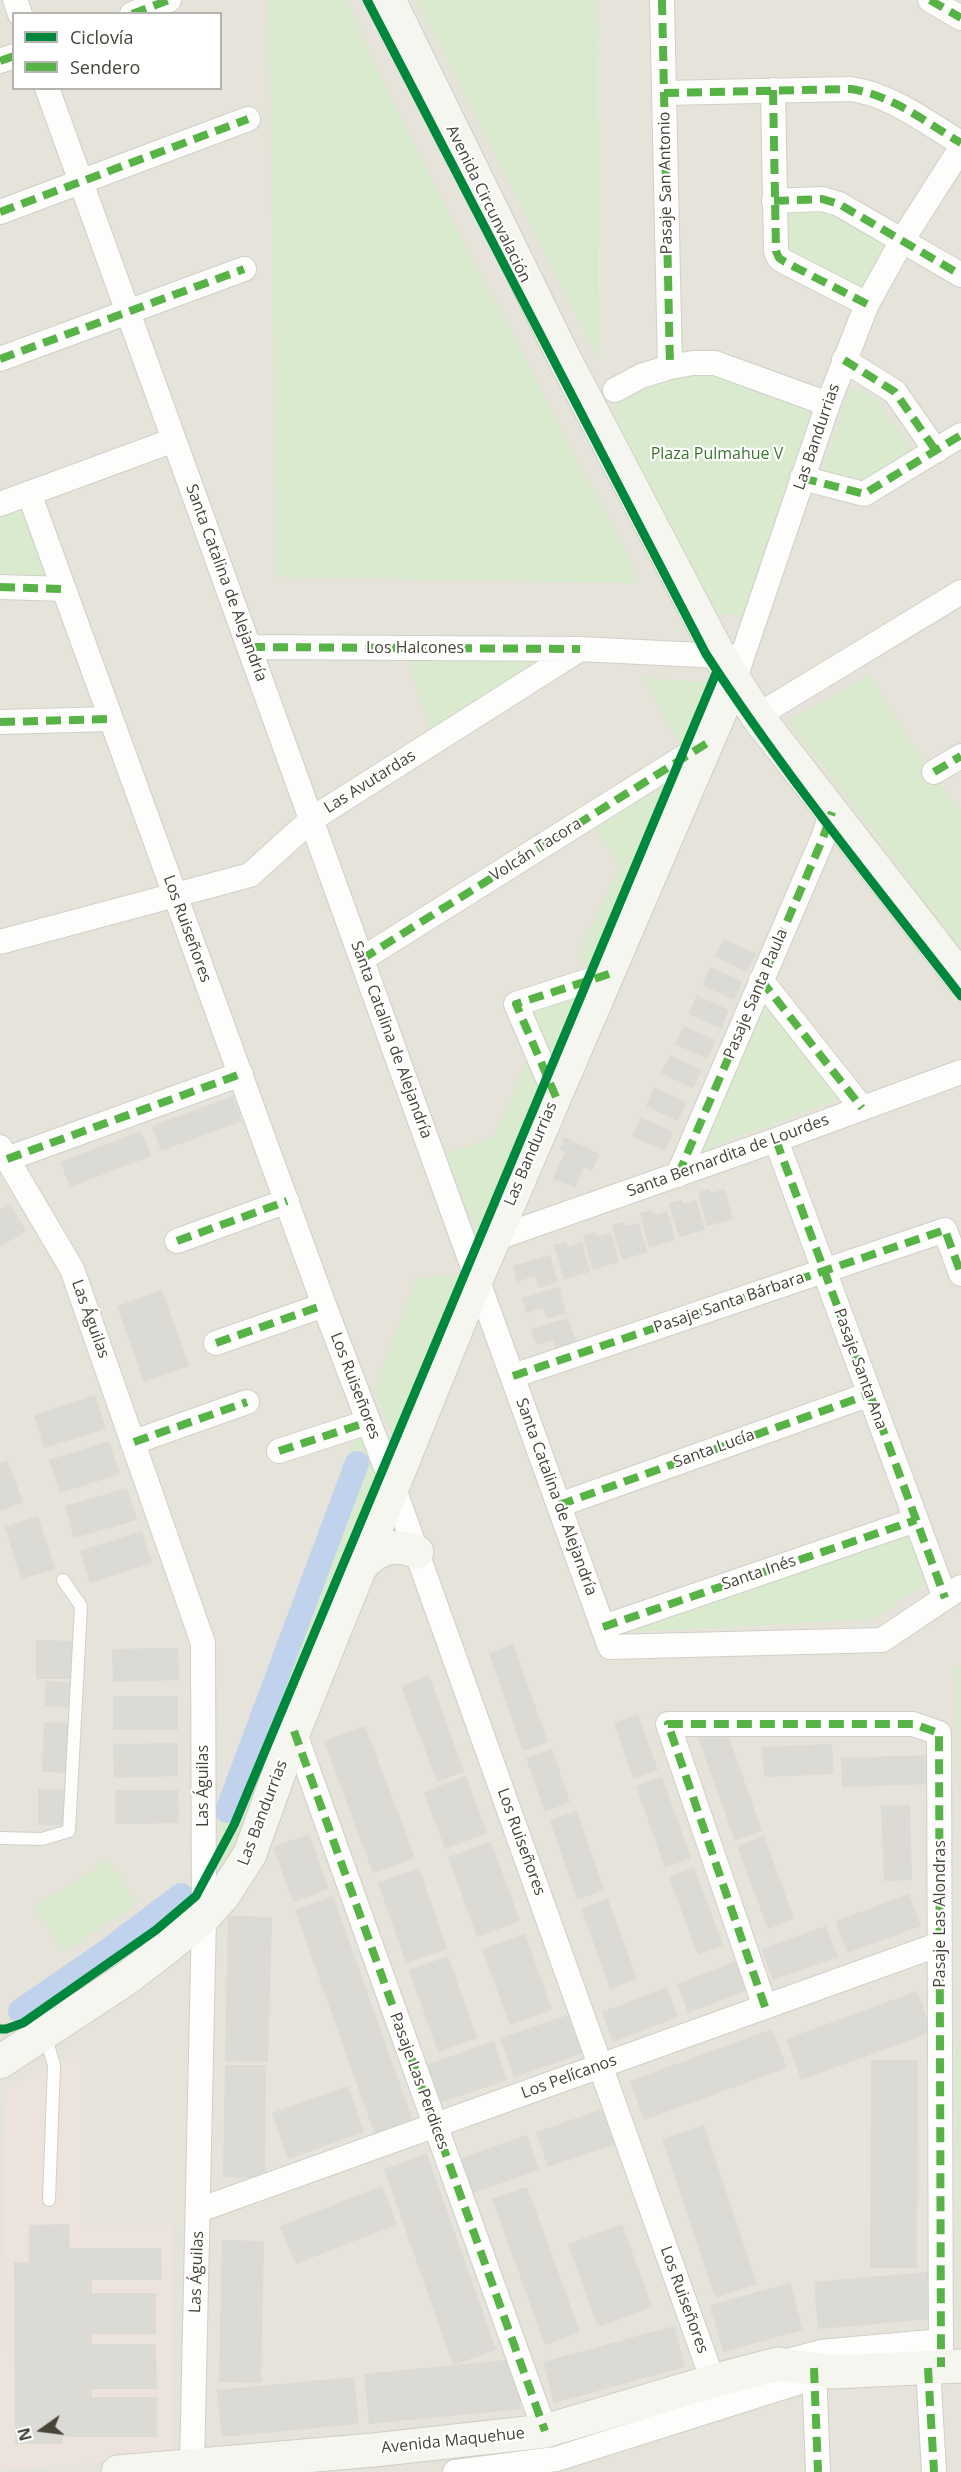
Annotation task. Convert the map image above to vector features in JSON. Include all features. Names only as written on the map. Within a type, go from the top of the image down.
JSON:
[{"type":"main road","name":"Avenida Circunvalación","points":[[389,0],[564,358],[732,664],[757,716],[961,978]]},
{"type":"main road","name":"Las Bandurrias","points":[[0,2062],[126,1979],[204,1917],[223,1896],[250,1854],[294,1731],[477,1278],[709,742],[732,664]]},
{"type":"main road","points":[[709,742],[757,716]]},
{"type":"main road","points":[[360,1568],[366,1560],[383,1550],[401,1548],[417,1552]]},
{"type":"main road","name":"Avenida Maquehue","points":[[118,2472],[192,2466],[374,2461],[545,2431],[713,2380],[778,2364],[820,2373],[943,2361]]},
{"type":"street","points":[[137,12],[169,0]]},
{"type":"street","name":"Pasaje San Antonio","points":[[662,0],[670,367]]},
{"type":"street","points":[[930,0],[961,18]]},
{"type":"street","points":[[664,93],[851,89],[867,92],[901,107],[961,143]]},
{"type":"street","name":"Santa Catalina de Alejandría","points":[[48,90],[610,1647],[882,1640],[953,1592]]},
{"type":"street","points":[[773,90],[774,201],[776,251],[779,258],[867,304]]},
{"type":"street","points":[[0,212],[248,119]]},
{"type":"street","name":"Las Bandurrias","points":[[732,664],[844,360],[867,304],[903,239],[961,148]]},
{"type":"street","points":[[774,201],[830,201],[903,239],[961,275]]},
{"type":"street","points":[[0,359],[244,269]]},
{"type":"street","points":[[844,360],[895,392],[936,451]]},
{"type":"street","points":[[615,390],[641,376],[670,367],[693,363],[716,363],[828,404]]},
{"type":"street","points":[[802,478],[864,494],[961,435]]},
{"type":"street","points":[[0,504],[174,440]]},
{"type":"street","name":"Los Ruiseñores","points":[[29,493],[324,1305],[417,1552],[713,2380]]},
{"type":"street","points":[[0,587],[64,589]]},
{"type":"street","points":[[757,716],[961,592]]},
{"type":"street","name":"Los Halcones","points":[[250,647],[580,649]]},
{"type":"street","points":[[580,649],[732,664]]},
{"type":"street","name":"Las Avutardas","points":[[0,942],[250,875],[312,819],[580,649]]},
{"type":"street","points":[[0,722],[111,719]]},
{"type":"street","name":"Volcán Tacora","points":[[362,959],[709,742]]},
{"type":"street","points":[[934,772],[961,756]]},
{"type":"street","name":"Pasaje Santa Paula","points":[[678,1175],[823,838],[832,812]]},
{"type":"street","points":[[555,1097],[516,1004],[609,974]]},
{"type":"street","points":[[761,980],[862,1108]]},
{"type":"street","name":"Santa Bernardita de Lourdes","points":[[494,1239],[961,1072]]},
{"type":"street","points":[[3,1153],[241,1074]]},
{"type":"street","name":"Pasaje Santa Ana","points":[[776,1140],[916,1520],[953,1592]]},
{"type":"street","name":"Las Águilas","points":[[3,1153],[72,1269],[203,1643],[204,1917],[192,2466]]},
{"type":"street","points":[[177,1241],[287,1201]]},
{"type":"street","name":"Pasaje Santa Bárbara","points":[[513,1376],[945,1230],[961,1274]]},
{"type":"street","points":[[216,1343],[324,1305]]},
{"type":"street","name":"Santa Lucía","points":[[559,1505],[870,1394]]},
{"type":"street","points":[[134,1442],[247,1402]]},
{"type":"street","points":[[279,1451],[368,1422]]},
{"type":"street","name":"Santa Inés","points":[[603,1627],[916,1520]]},
{"type":"street","name":"Pasaje Las Alondras","points":[[765,2007],[668,1725],[913,1724],[939,1732],[943,2361],[934,2472]]},
{"type":"street","name":"Pasaje Las Perdices","points":[[294,1731],[545,2431]]},
{"type":"street","name":"Los Pelícanos","points":[[198,2210],[940,1944]]},
{"type":"street","name":"Avenida Maquehue","points":[[778,2364],[821,2352],[943,2361]]},
{"type":"street","points":[[818,2472],[820,2373]]},
{"type":"street","name":"Avenida Maquehue","points":[[454,2472],[556,2459],[820,2373]]},
{"type":"lane","points":[[0,1838],[42,1839],[69,1832],[81,1606],[63,1580]]},
{"type":"lane","points":[[44,2033],[54,2065],[50,2200]]},
{"type":"shaded area","points":[[0,0],[416,0],[600,360],[598,0],[961,0],[961,2472],[0,2472]]},
{"type":"shaded area","points":[[82,2052],[81,2226],[173,2225],[173,2457],[0,2470],[0,2351],[6,2088]]},
{"type":"green space","points":[[269,0],[345,0],[415,148],[629,559],[638,583],[277,577]]},
{"type":"green space","points":[[416,0],[598,0],[600,361]]},
{"type":"green space","points":[[821,202],[898,241],[865,300],[781,256],[777,204]]},
{"type":"green space","name":"Plaza Pulmahue V","points":[[692,366],[824,406],[743,616],[705,612],[623,453],[614,395]]},
{"type":"green space","points":[[850,388],[873,396],[911,449],[907,455],[862,484],[823,469]]},
{"type":"green space","points":[[20,503],[50,581],[0,580],[0,511]]},
{"type":"green space","points":[[535,658],[539,662],[431,730],[407,659]]},
{"type":"green space","points":[[869,675],[922,761],[961,812],[961,950],[852,803],[788,722]]},
{"type":"green space","points":[[643,678],[717,683],[692,741],[682,747]]},
{"type":"green space","points":[[674,781],[594,966],[577,959],[620,865],[595,828]]},
{"type":"green space","points":[[584,988],[549,1069],[528,1005]]},
{"type":"green space","points":[[764,998],[842,1098],[696,1153]]},
{"type":"green space","points":[[529,1058],[541,1088],[477,1235],[446,1155],[494,1136]]},
{"type":"green space","points":[[461,1274],[393,1436],[374,1392],[416,1279]]},
{"type":"green space","points":[[365,1435],[384,1485],[238,1844],[219,1880],[220,1801],[355,1439]]},
{"type":"green space","points":[[910,1530],[931,1581],[873,1619],[617,1633]]},
{"type":"green space","points":[[961,1666],[961,1796],[954,1670]]},
{"type":"green space","points":[[108,1860],[137,1904],[64,1951],[35,1907]]},
{"type":"green space","points":[[961,2043],[961,2343],[959,2344],[955,2044]]},
{"type":"building","points":[[723,939],[756,954],[747,972],[715,957]]},
{"type":"building","points":[[710,967],[742,981],[734,1000],[702,985]]},
{"type":"building","points":[[697,995],[729,1010],[721,1029],[688,1014]]},
{"type":"building","points":[[684,1026],[716,1040],[708,1059],[675,1044]]},
{"type":"building","points":[[670,1055],[702,1070],[693,1088],[661,1073]]},
{"type":"building","points":[[654,1087],[687,1102],[678,1121],[646,1106]]},
{"type":"building","points":[[233,1096],[242,1121],[161,1151],[152,1126]]},
{"type":"building","points":[[641,1117],[673,1132],[665,1151],[632,1136]]},
{"type":"building","points":[[141,1131],[151,1156],[70,1187],[60,1162]]},
{"type":"building","points":[[564,1137],[600,1154],[592,1171],[583,1167],[576,1188],[553,1179],[565,1152],[560,1149]]},
{"type":"building","points":[[709,1189],[711,1193],[725,1189],[733,1219],[707,1226],[698,1192]]},
{"type":"building","points":[[681,1200],[683,1204],[696,1200],[705,1230],[679,1237],[669,1203]]},
{"type":"building","points":[[10,1204],[26,1231],[0,1247],[0,1210]]},
{"type":"building","points":[[652,1210],[653,1215],[667,1211],[675,1240],[649,1248],[640,1213]]},
{"type":"building","points":[[624,1222],[625,1226],[639,1223],[647,1252],[622,1260],[612,1225]]},
{"type":"building","points":[[596,1232],[597,1237],[611,1233],[619,1262],[593,1270],[583,1236]]},
{"type":"building","points":[[566,1242],[568,1246],[582,1242],[590,1272],[564,1279],[554,1245]]},
{"type":"building","points":[[550,1255],[558,1282],[538,1288],[535,1276],[517,1282],[513,1266]]},
{"type":"building","points":[[559,1287],[566,1313],[547,1319],[543,1308],[526,1313],[522,1298]]},
{"type":"building","points":[[162,1290],[189,1366],[144,1382],[117,1306]]},
{"type":"building","points":[[568,1318],[577,1345],[556,1351],[553,1340],[536,1345],[531,1329]]},
{"type":"building","points":[[95,1395],[106,1429],[44,1448],[34,1415]]},
{"type":"building","points":[[109,1441],[120,1474],[60,1493],[49,1460]]},
{"type":"building","points":[[7,1460],[23,1502],[0,1511],[0,1463]]},
{"type":"building","points":[[127,1488],[137,1520],[74,1538],[65,1506]]},
{"type":"building","points":[[38,1516],[55,1569],[21,1579],[5,1527]]},
{"type":"building","points":[[142,1531],[152,1563],[90,1583],[80,1551]]},
{"type":"building","points":[[36,1640],[72,1641],[71,1679],[36,1679]]},
{"type":"building","points":[[513,1644],[548,1742],[523,1751],[489,1653]]},
{"type":"building","points":[[178,1648],[179,1680],[113,1682],[112,1649]]},
{"type":"building","points":[[429,1675],[464,1772],[437,1782],[401,1686]]},
{"type":"building","points":[[45,1681],[70,1682],[69,1707],[45,1706]]},
{"type":"building","points":[[113,1696],[178,1696],[178,1730],[113,1730]]},
{"type":"building","points":[[638,1714],[658,1770],[633,1779],[614,1723]]},
{"type":"building","points":[[44,1722],[68,1723],[66,1773],[42,1772]]},
{"type":"building","points":[[365,1726],[415,1858],[373,1873],[324,1741]]},
{"type":"building","points":[[725,1726],[762,1831],[735,1841],[697,1735]]},
{"type":"building","points":[[178,1743],[178,1776],[114,1778],[113,1744]]},
{"type":"building","points":[[832,1744],[834,1774],[764,1777],[762,1747]]},
{"type":"building","points":[[552,1749],[570,1802],[545,1812],[526,1758]]},
{"type":"building","points":[[928,1755],[929,1784],[842,1787],[841,1758]]},
{"type":"building","points":[[466,1776],[487,1833],[445,1849],[424,1792]]},
{"type":"building","points":[[662,1777],[691,1858],[665,1868],[636,1786]]},
{"type":"building","points":[[38,1789],[66,1790],[65,1825],[38,1825]]},
{"type":"building","points":[[115,1790],[178,1790],[179,1823],[115,1824]]},
{"type":"building","points":[[910,1805],[912,1880],[884,1881],[881,1806]]},
{"type":"building","points":[[577,1811],[604,1890],[577,1900],[550,1820]]},
{"type":"building","points":[[309,1834],[329,1889],[293,1902],[273,1847]]},
{"type":"building","points":[[764,1836],[794,1919],[768,1929],[737,1846]]},
{"type":"building","points":[[491,1842],[520,1921],[477,1937],[448,1857]]},
{"type":"building","points":[[694,1867],[723,1945],[698,1955],[669,1877]]},
{"type":"building","points":[[419,1868],[447,1949],[406,1963],[378,1883]]},
{"type":"building","points":[[909,1894],[921,1926],[847,1953],[836,1921]]},
{"type":"building","points":[[333,1896],[414,2124],[376,2138],[295,1910]]},
{"type":"building","points":[[608,1899],[637,1979],[610,1989],[581,1908]]},
{"type":"building","points":[[228,1916],[272,1917],[268,2062],[225,2061]]},
{"type":"building","points":[[826,1926],[838,1957],[773,1980],[761,1949]]},
{"type":"building","points":[[525,1934],[552,2010],[510,2025],[482,1949]]},
{"type":"building","points":[[448,1956],[477,2038],[438,2052],[409,1970]]},
{"type":"building","points":[[742,1959],[754,1988],[688,2013],[677,1984]]},
{"type":"building","points":[[667,1987],[678,2017],[613,2042],[602,2012]]},
{"type":"building","points":[[917,1991],[932,2032],[801,2080],[786,2039]]},
{"type":"building","points":[[574,2013],[587,2052],[514,2077],[500,2038]]},
{"type":"building","points":[[772,2029],[787,2068],[644,2120],[630,2081]]},
{"type":"building","points":[[494,2041],[507,2080],[439,2103],[426,2065]]},
{"type":"building","points":[[871,2060],[918,2060],[917,2268],[870,2268]]},
{"type":"building","points":[[225,2065],[266,2065],[265,2178],[223,2177]]},
{"type":"building","points":[[348,2086],[364,2132],[288,2159],[272,2113]]},
{"type":"building","points":[[603,2109],[615,2144],[548,2167],[536,2132]]},
{"type":"building","points":[[704,2125],[757,2284],[715,2298],[662,2139]]},
{"type":"building","points":[[527,2135],[539,2170],[473,2193],[461,2158]]},
{"type":"building","points":[[427,2154],[496,2350],[453,2365],[384,2169]]},
{"type":"building","points":[[382,2186],[397,2224],[296,2264],[280,2226]]},
{"type":"building","points":[[527,2187],[580,2332],[545,2345],[492,2199]]},
{"type":"building","points":[[69,2224],[70,2248],[161,2248],[162,2280],[92,2280],[92,2293],[156,2293],[156,2334],[92,2334],[92,2344],[156,2344],[157,2389],[92,2389],[92,2397],[157,2397],[157,2437],[63,2437],[62,2444],[15,2444],[14,2262],[29,2262],[29,2225]]},
{"type":"building","points":[[622,2224],[652,2307],[598,2327],[568,2244]]},
{"type":"building","points":[[222,2240],[264,2241],[261,2383],[219,2382]]},
{"type":"building","points":[[928,2272],[932,2319],[818,2329],[814,2282]]},
{"type":"building","points":[[790,2283],[803,2330],[723,2352],[710,2305]]},
{"type":"building","points":[[674,2326],[685,2367],[554,2403],[543,2362]]},
{"type":"building","points":[[516,2359],[521,2409],[369,2424],[364,2374]]},
{"type":"building","points":[[354,2377],[359,2424],[222,2437],[217,2390]]},
{"type":"waterway","points":[[227,1811],[357,1463]]},
{"type":"waterway","points":[[20,2011],[100,1956],[181,1895]]},
{"type":"marked path","points":[[137,12],[169,0]]},
{"type":"marked path","points":[[662,0],[670,367]]},
{"type":"marked path","points":[[930,0],[961,18]]},
{"type":"marked path","points":[[0,61],[12,57]]},
{"type":"marked path","points":[[664,93],[851,89],[895,103],[961,143]]},
{"type":"marked path","points":[[773,90],[776,251],[779,258],[867,304]]},
{"type":"marked path","points":[[0,212],[248,119]]},
{"type":"marked path","points":[[774,201],[822,199],[839,204],[961,275]]},
{"type":"marked path","points":[[0,359],[244,269]]},
{"type":"marked path","points":[[844,360],[895,392],[936,451]]},
{"type":"marked path","points":[[802,478],[864,494],[961,435]]},
{"type":"marked path","points":[[0,587],[64,589]]},
{"type":"marked path","points":[[250,647],[580,649]]},
{"type":"marked path","points":[[0,722],[111,719]]},
{"type":"marked path","points":[[362,959],[709,742]]},
{"type":"marked path","points":[[934,772],[961,756]]},
{"type":"marked path","points":[[678,1175],[823,838],[832,812]]},
{"type":"marked path","points":[[556,1097],[516,1004],[609,974]]},
{"type":"marked path","points":[[761,980],[862,1108]]},
{"type":"marked path","points":[[7,1159],[241,1074]]},
{"type":"marked path","points":[[776,1140],[945,1598]]},
{"type":"marked path","points":[[177,1241],[287,1201]]},
{"type":"marked path","points":[[513,1376],[945,1230],[961,1274]]},
{"type":"marked path","points":[[216,1343],[324,1305]]},
{"type":"marked path","points":[[559,1505],[870,1394]]},
{"type":"marked path","points":[[134,1442],[247,1402]]},
{"type":"marked path","points":[[279,1451],[368,1422]]},
{"type":"marked path","points":[[603,1627],[916,1520]]},
{"type":"marked path","points":[[765,2007],[668,1724],[913,1724],[939,1733],[941,2367]]},
{"type":"marked path","points":[[294,1731],[545,2431]]},
{"type":"marked path","points":[[814,2368],[818,2472]]},
{"type":"marked path","points":[[928,2368],[934,2472]]},
{"type":"cycle path","points":[[367,0],[706,654],[798,785],[961,996]]},
{"type":"cycle path","points":[[0,2029],[23,2023],[156,1930],[196,1896],[234,1825],[717,671]]}]
